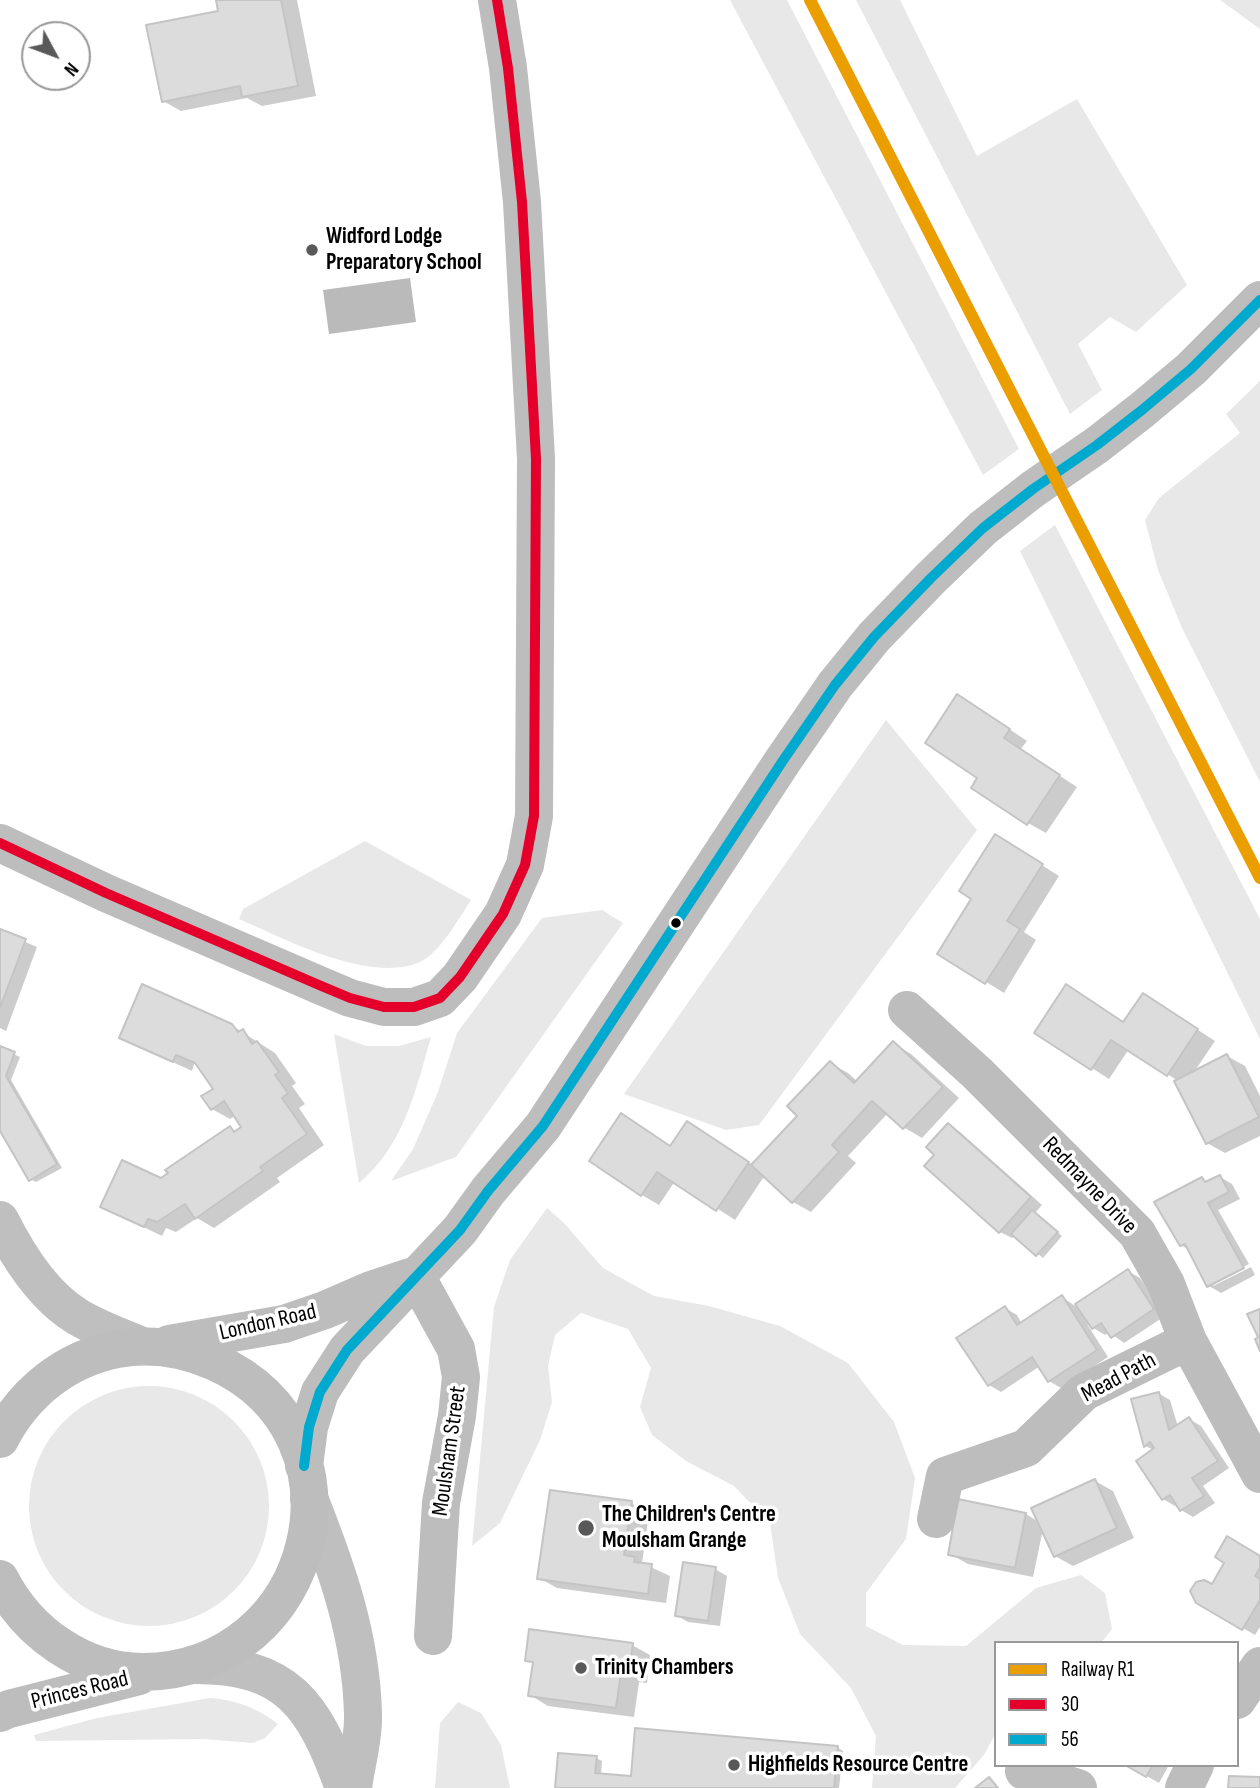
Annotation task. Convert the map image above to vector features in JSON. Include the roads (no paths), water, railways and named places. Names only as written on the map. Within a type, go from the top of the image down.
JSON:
[{"type":"main road","points":[[0,1220],[41,1285],[56,1301],[77,1317],[149,1346]]},
{"type":"main road","points":[[306,1482],[339,1575],[357,1648],[363,1716],[353,1788]]},
{"type":"main road","points":[[177,1668],[223,1665],[271,1678],[305,1707],[318,1725],[344,1788]]},
{"type":"street","points":[[0,843],[118,898],[319,985],[350,998],[384,1007],[414,1007],[440,998],[460,977],[503,914],[525,865],[534,816],[536,459],[522,202],[508,68],[497,0]]},
{"type":"street","name":"London Road","points":[[306,1482],[309,1427],[320,1392],[347,1350],[460,1230],[488,1191],[543,1126],[835,685],[893,618],[983,528],[1142,410],[1191,369],[1260,300]]},
{"type":"street","name":"Redmayne Drive","points":[[906,1010],[977,1073],[1137,1233],[1166,1284],[1188,1341],[1260,1474]]},
{"type":"street","name":"London Road","points":[[0,1439],[17,1411],[32,1394],[79,1361],[98,1354],[284,1324],[326,1310],[370,1290],[416,1276]]},
{"type":"street","name":"Moulsham Street","points":[[416,1276],[456,1349],[461,1377],[457,1416],[440,1503],[433,1636]]},
{"type":"street","name":"Mead Path","points":[[936,1519],[945,1476],[1026,1448],[1084,1392],[1188,1341]]},
{"type":"street","points":[[149,1346],[177,1349],[206,1357],[234,1371],[254,1387],[285,1423],[306,1482]]},
{"type":"street","name":"Princes Road","points":[[0,1713],[177,1668],[217,1655],[240,1642],[263,1622],[291,1585],[308,1533],[306,1482]]},
{"type":"street","points":[[0,1579],[29,1621],[63,1649],[105,1666],[139,1672],[177,1668]]},
{"type":"street","points":[[1239,1697],[1260,1666]]},
{"type":"street","points":[[1184,1788],[1194,1767]]},
{"type":"street","points":[[1024,1771],[1078,1788]]},
{"type":"rail line","name":"R1","points":[[810,0],[1260,878]]},
{"type":"place","name":"Widford Lodge Preparatory School","points":[[312,250]]},
{"type":"place","name":"The Children's Centre Moulsham Grange","points":[[586,1528]]},
{"type":"place","name":"Trinity Chambers","points":[[581,1668]]},
{"type":"place","name":"Highfields Resource Centre","points":[[734,1765]]}]
